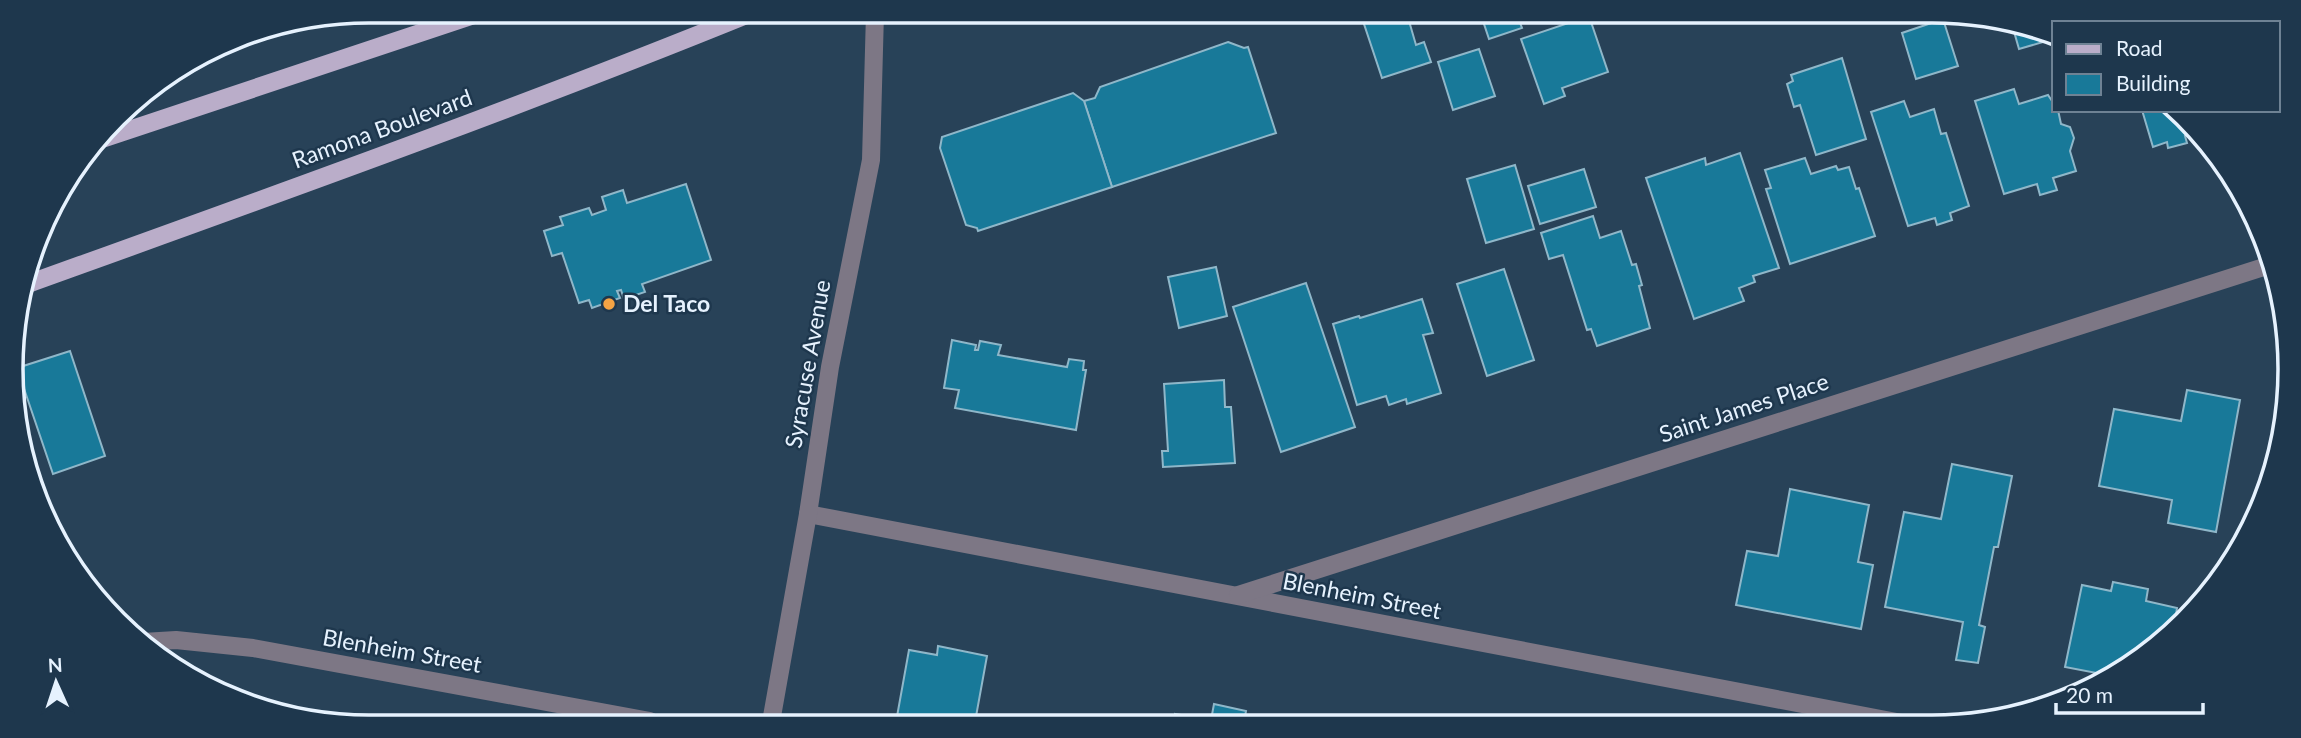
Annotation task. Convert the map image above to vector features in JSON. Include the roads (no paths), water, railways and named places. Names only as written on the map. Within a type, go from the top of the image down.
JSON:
[{"type":"main road","points":[[114,135],[450,23]]},
{"type":"main road","name":"Ramona Boulevard","points":[[34,282],[452,131],[727,23]]},
{"type":"street","name":"Syracuse Avenue","points":[[772,715],[808,514],[830,367],[871,160],[875,23]]},
{"type":"street","name":"Saint James Place","points":[[1234,596],[2263,267]]},
{"type":"street","name":"Blenheim Street","points":[[808,514],[1860,715]]},
{"type":"street","name":"Blenheim Street","points":[[155,641],[176,640],[253,648],[617,715]]},
{"type":"place","name":"Del Taco","points":[[609,304]]}]
